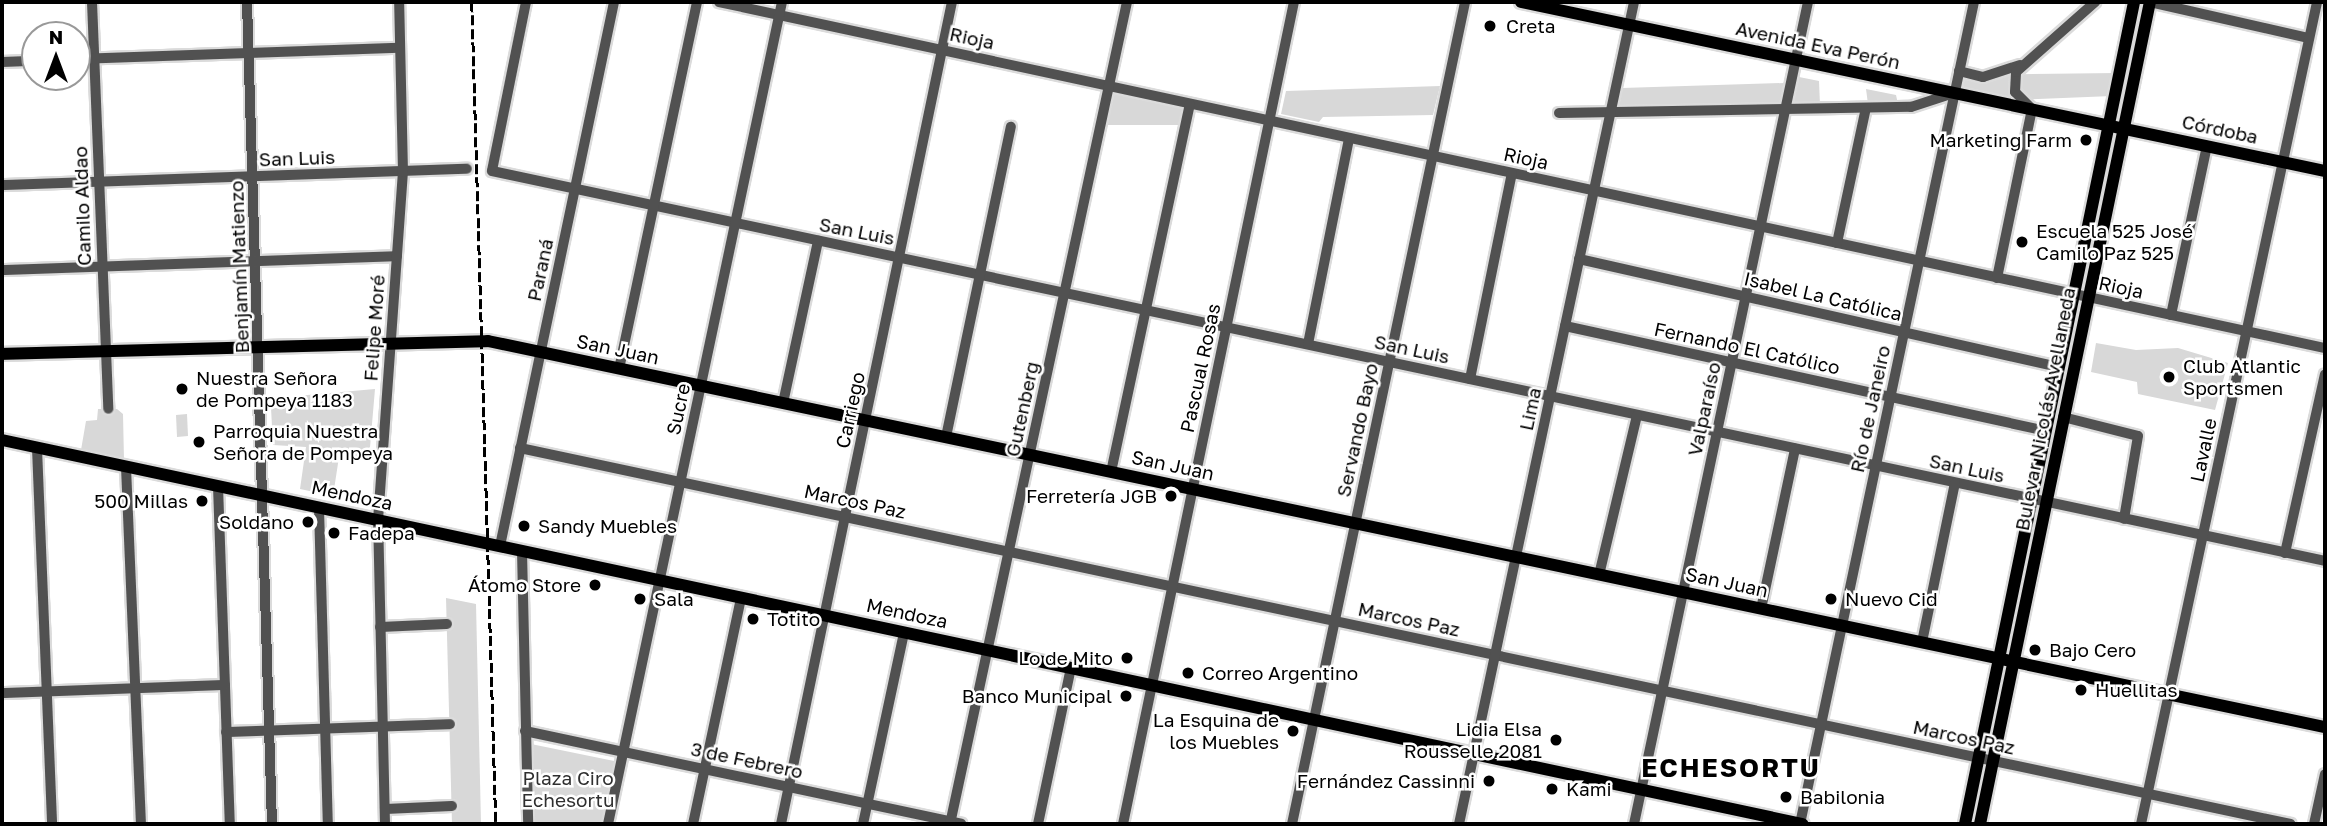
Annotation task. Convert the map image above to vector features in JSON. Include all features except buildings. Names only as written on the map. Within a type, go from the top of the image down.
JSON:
[{"type":"main road","name":"Avenida Eva Perón","points":[[1521,2],[2107,125]]},
{"type":"main road","name":"Bulevar Nicolás Avellaneda","points":[[1965,824],[2134,2]]},
{"type":"main road","name":"Bulevar Nicolás Avellaneda","points":[[1980,824],[2150,2]]},
{"type":"main road","name":"Córdoba","points":[[2107,125],[2325,171]]},
{"type":"main road","name":"San Juan","points":[[2,354],[488,341],[2325,727]]},
{"type":"main road","name":"Mendoza","points":[[2,440],[1801,824]]},
{"type":"street","name":"Camilo Aldao","points":[[92,2],[108,409]]},
{"type":"street","name":"Benjamín Matienzo","points":[[247,2],[272,824]]},
{"type":"street","name":"Felipe Moré","points":[[386,824],[377,520],[403,172],[398,2]]},
{"type":"street","name":"San Luis","points":[[527,2],[492,171],[2325,561]]},
{"type":"street","name":"Paraná","points":[[500,546],[614,2]]},
{"type":"street","points":[[619,369],[697,2]]},
{"type":"street","name":"Rioja","points":[[719,2],[2325,348]]},
{"type":"street","name":"Sucre","points":[[608,824],[782,2]]},
{"type":"street","name":"Carriego","points":[[781,824],[953,2]]},
{"type":"street","name":"Gutenberg","points":[[954,824],[988,650],[1127,2]]},
{"type":"street","name":"Pascual Rosas","points":[[1123,824],[1294,2]]},
{"type":"street","name":"Servando Bayo","points":[[1292,824],[1465,2]]},
{"type":"street","name":"Lima","points":[[1459,824],[1634,2]]},
{"type":"street","name":"Valparaíso","points":[[1634,824],[1808,2]]},
{"type":"street","name":"Río de Janeiro","points":[[1801,824],[1973,2]]},
{"type":"street","points":[[1959,71],[1983,76],[2020,65],[2095,2]]},
{"type":"street","points":[[2150,2],[2309,38]]},
{"type":"street","name":"Lavalle","points":[[2141,824],[2317,2]]},
{"type":"street","points":[[91,58],[399,48]]},
{"type":"street","points":[[2,62],[21,61]]},
{"type":"street","points":[[1997,278],[2032,109],[2015,92],[2014,78],[2020,65]]},
{"type":"street","points":[[1559,113],[1911,107],[1954,93]]},
{"type":"street","points":[[1111,472],[1191,104]]},
{"type":"street","points":[[1837,243],[1866,108]]},
{"type":"street","points":[[946,437],[1011,127]]},
{"type":"street","points":[[1308,344],[1349,138]]},
{"type":"street","points":[[2171,315],[2207,146]]},
{"type":"street","name":"San Luis","points":[[2,185],[467,169]]},
{"type":"street","points":[[1470,379],[1512,173]]},
{"type":"street","points":[[783,403],[818,241]]},
{"type":"street","points":[[2,270],[397,256]]},
{"type":"street","name":"Isabel La Católica","points":[[1579,259],[2058,367]]},
{"type":"street","name":"Fernando El Católico","points":[[1565,326],[2045,431]]},
{"type":"street","points":[[2286,553],[2325,374]]},
{"type":"street","points":[[1599,575],[1637,415]]},
{"type":"street","points":[[2063,417],[2138,436],[2124,519]]},
{"type":"street","points":[[37,448],[52,824]]},
{"type":"street","name":"Marcos Paz","points":[[520,448],[2291,824]]},
{"type":"street","points":[[1761,609],[1795,449]]},
{"type":"street","points":[[126,467],[141,824]]},
{"type":"street","points":[[1922,642],[1955,483]]},
{"type":"street","points":[[218,486],[230,824]]},
{"type":"street","points":[[318,508],[328,824]]},
{"type":"street","points":[[522,551],[528,824]]},
{"type":"street","points":[[693,824],[741,598]]},
{"type":"street","points":[[380,627],[447,624]]},
{"type":"street","points":[[863,824],[904,632]]},
{"type":"street","points":[[1038,824],[1071,668]]},
{"type":"street","points":[[2,693],[225,685]]},
{"type":"street","points":[[226,732],[450,724]]},
{"type":"street","name":"3 de Febrero","points":[[525,731],[954,824]]},
{"type":"street","points":[[2315,824],[2325,774]]},
{"type":"street","points":[[385,810],[452,806]]},
{"type":"green space","points":[[2117,73],[2112,96],[2011,100],[1959,90],[1961,75]]},
{"type":"green space","points":[[1799,77],[1819,81],[1820,105],[1793,106]]},
{"type":"green space","points":[[1784,83],[1781,105],[1619,109],[1622,88]]},
{"type":"green space","points":[[1440,86],[1433,115],[1323,117],[1319,122],[1281,114],[1286,91]]},
{"type":"green space","points":[[1866,89],[1896,95],[1898,104],[1868,104]]},
{"type":"green space","points":[[1111,92],[1187,108],[1183,125],[1104,125]]},
{"type":"green space","name":"Club Atlantic Sportsmen","points":[[2096,343],[2136,350],[2178,348],[2228,363],[2215,410],[2138,394],[2137,382],[2091,372]]},
{"type":"green space","points":[[375,389],[369,459],[339,457],[333,496],[300,489],[306,447],[273,445],[271,408],[299,407],[296,396]]},
{"type":"green space","points":[[98,409],[117,409],[123,414],[124,460],[81,450],[86,421],[97,420]]},
{"type":"green space","points":[[187,414],[188,436],[177,437],[176,415]]},
{"type":"green space","points":[[446,598],[476,604],[481,824],[452,824]]},
{"type":"green space","name":"Plaza Ciro Echesortu","points":[[531,744],[619,762],[604,824],[533,824]]},
{"type":"railway","points":[[472,2],[496,824]]},
{"type":"place","name":"Creta","points":[[1490,26]]},
{"type":"place","name":"Marketing Farm","points":[[2086,140]]},
{"type":"place","name":"Escuela 525 José Camilo Paz 525","points":[[2022,242]]},
{"type":"place","name":"Club Atlantic Sportsmen","points":[[2169,377]]},
{"type":"place","name":"Nuestra Señora de Pompeya 1183","points":[[182,389]]},
{"type":"place","name":"Parroquia Nuestra Señora de Pompeya","points":[[199,442]]},
{"type":"place","name":"Ferretería JGB","points":[[1171,496]]},
{"type":"place","name":"500 Millas","points":[[202,501]]},
{"type":"place","name":"Soldano","points":[[308,522]]},
{"type":"place","name":"Sandy Muebles","points":[[524,526]]},
{"type":"place","name":"Fadepa","points":[[334,533]]},
{"type":"place","name":"Átomo Store","points":[[595,585]]},
{"type":"place","name":"Sala","points":[[640,599]]},
{"type":"place","name":"Nuevo Cid","points":[[1831,599]]},
{"type":"place","name":"Totito","points":[[753,619]]},
{"type":"place","name":"Bajo Cero","points":[[2035,650]]},
{"type":"place","name":"Lo de Mito","points":[[1127,658]]},
{"type":"place","name":"Correo Argentino","points":[[1188,673]]},
{"type":"place","name":"Huellitas","points":[[2081,690]]},
{"type":"place","name":"Banco Municipal","points":[[1126,696]]},
{"type":"place","name":"La Esquina de los Muebles","points":[[1293,731]]},
{"type":"place","name":"Lidia Elsa Rousselle 2081","points":[[1556,740]]},
{"type":"place","name":"Fernández Cassinni","points":[[1489,781]]},
{"type":"place","name":"Kami","points":[[1552,789]]},
{"type":"place","name":"Babilonia","points":[[1786,797]]},
{"type":"district","name":"ECHESORTU","points":[[1731,768]]}]
